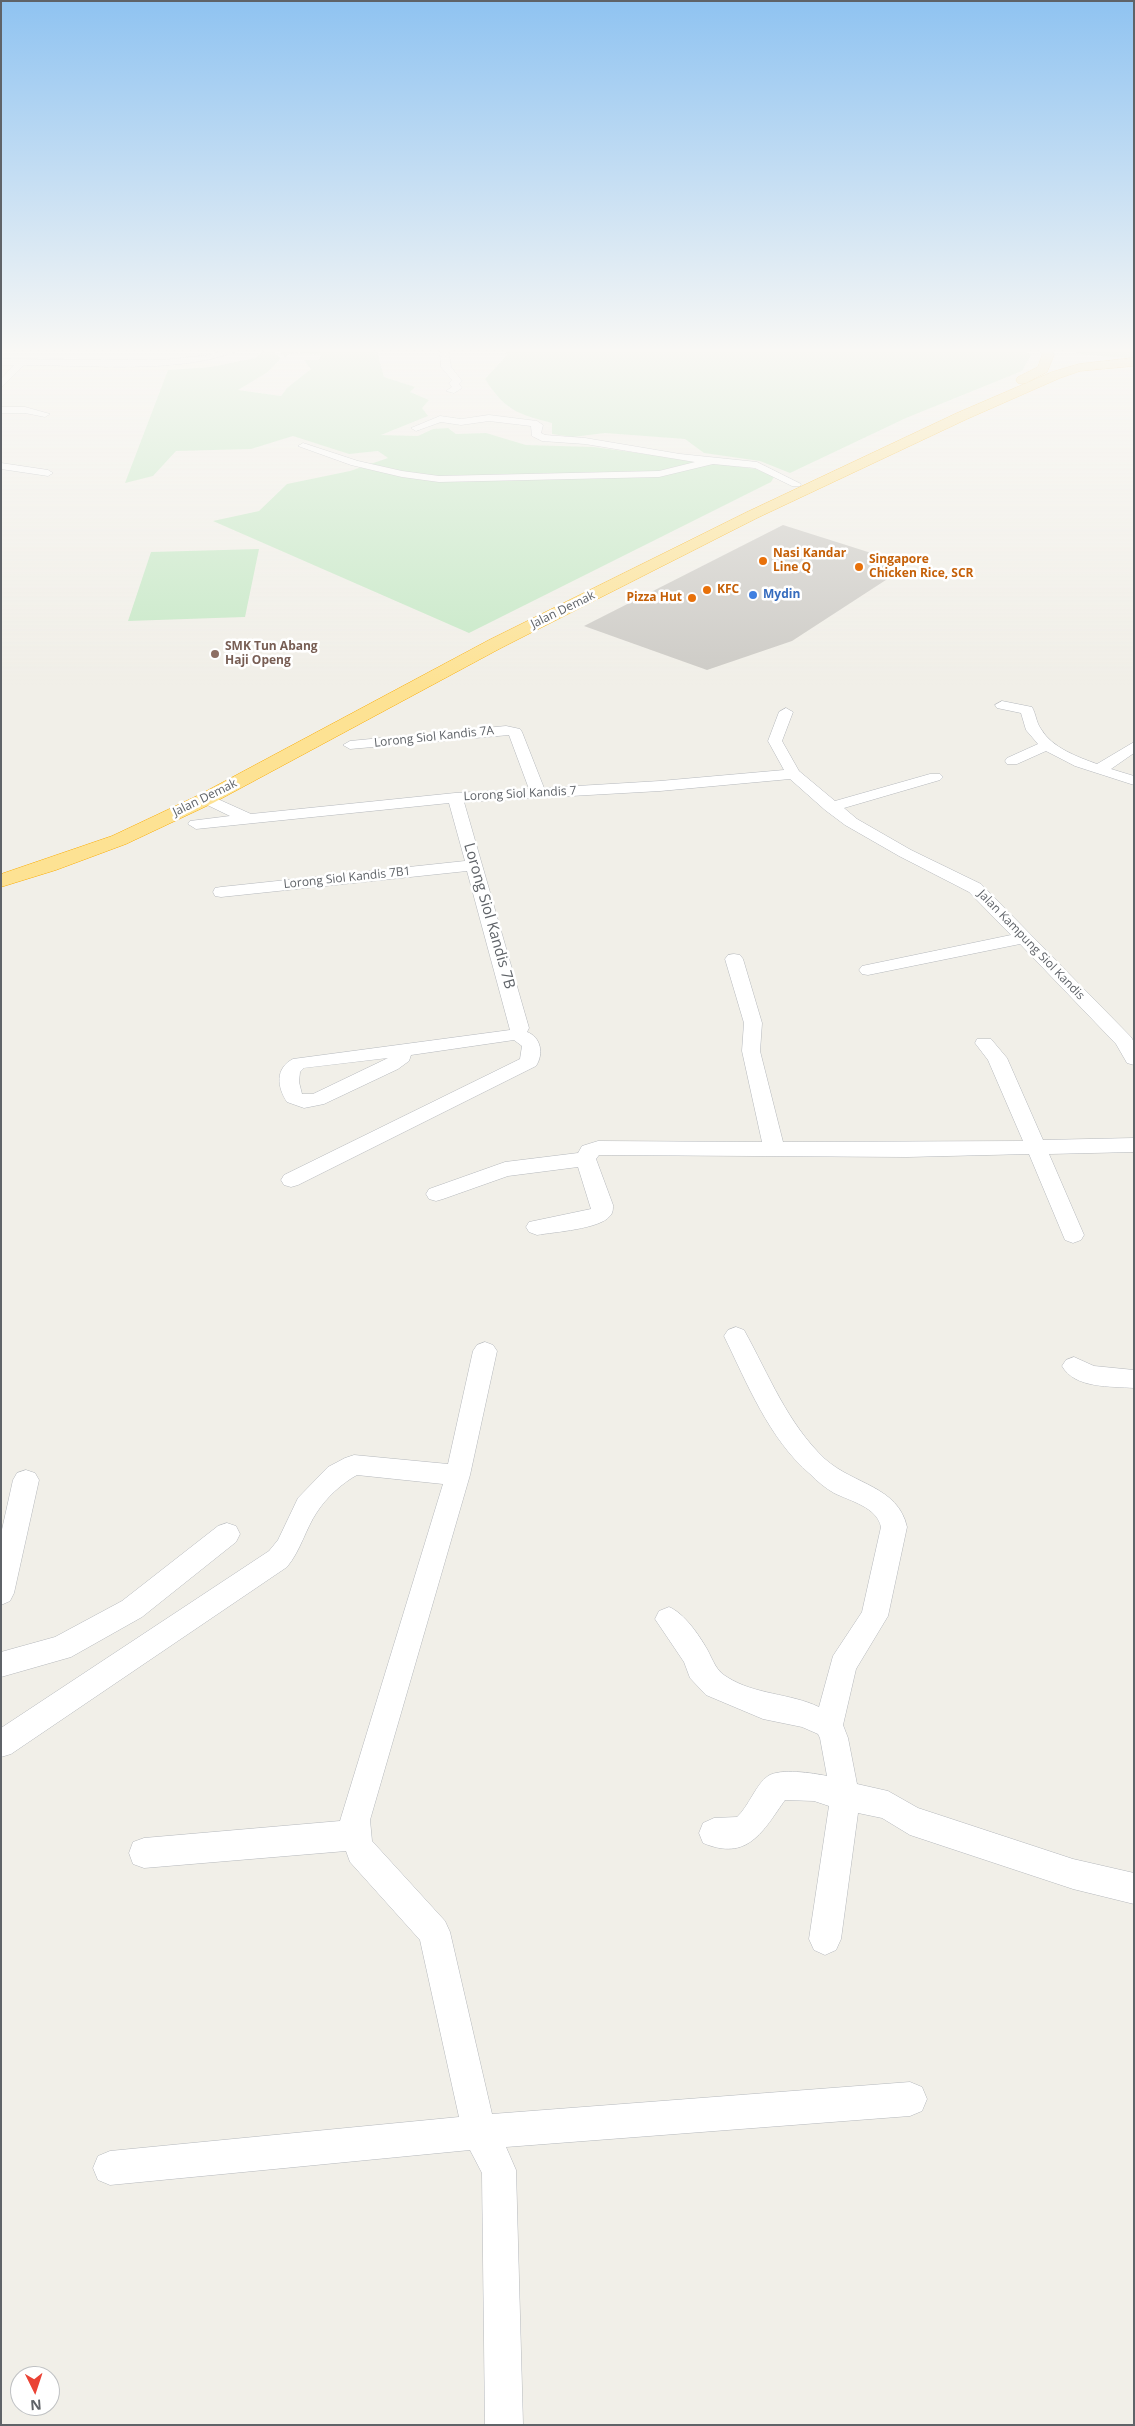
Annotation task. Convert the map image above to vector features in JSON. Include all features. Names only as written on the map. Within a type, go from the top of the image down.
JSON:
[{"type":"highway","name":"Jalan Demak","points":[[1,872],[98,838],[196,792],[610,574],[847,460]]},
{"type":"highway","name":"Jalan Demak","points":[[1,881],[49,866],[119,840],[206,798],[495,644],[752,515],[867,460]]},
{"type":"street","points":[[349,460],[402,474],[439,479],[659,474],[714,460]]},
{"type":"street","points":[[717,460],[757,465],[796,484]]},
{"type":"street","points":[[1,466],[48,473]]},
{"type":"street","points":[[1002,705],[1027,710],[1035,733],[1048,745],[1080,763],[1134,781]]},
{"type":"street","name":"Jalan Kampung Siol Kandis","points":[[786,712],[775,741],[793,774],[830,807],[851,822],[905,853],[975,888],[1023,938],[1129,1040],[1134,1059]]},
{"type":"street","name":"Lorong Siol Kandis 7A","points":[[350,745],[506,730],[515,732],[538,792]]},
{"type":"street","points":[[1012,762],[1048,745]]},
{"type":"street","points":[[1100,769],[1134,746]]},
{"type":"street","name":"Lorong Siol Kandis 7","points":[[196,824],[455,798],[660,786],[793,774]]},
{"type":"street","points":[[830,807],[935,777]]},
{"type":"street","points":[[206,798],[247,818]]},
{"type":"street","name":"Lorong Siol Kandis 7B","points":[[455,798],[520,1028],[516,1034]]},
{"type":"street","name":"Lorong Siol Kandis 7B1","points":[[221,892],[473,865]]},
{"type":"street","points":[[868,970],[1023,938]]},
{"type":"street","points":[[734,960],[753,1023],[751,1051],[774,1150]]},
{"type":"street","points":[[291,1180],[529,1062],[531,1046],[526,1038],[516,1034],[493,1039],[300,1063],[292,1066],[289,1071],[290,1088],[294,1098],[304,1102],[317,1100],[391,1065],[402,1057],[402,1051]]},
{"type":"street","points":[[984,1043],[997,1058],[1073,1235]]},
{"type":"street","points":[[537,1227],[595,1217],[602,1212],[602,1205],[586,1159],[589,1151],[598,1148],[774,1150],[1134,1145]]},
{"type":"street","points":[[436,1194],[457,1184],[512,1167],[586,1159]]},
{"type":"street","points":[[736,1336],[771,1407],[789,1434],[834,1480],[887,1508],[894,1518],[894,1526],[875,1616],[843,1665],[829,1724],[834,1738],[845,1796],[825,1939]]},
{"type":"street","points":[[485,1351],[458,1475],[355,1820],[355,1836],[361,1851],[434,1932],[479,2132],[500,2170],[504,2425]]},
{"type":"street","points":[[1074,1366],[1090,1375],[1134,1379]]},
{"type":"street","points":[[1,1744],[278,1559],[288,1547],[307,1505],[338,1474],[354,1465],[458,1475]]},
{"type":"street","points":[[1,1593],[26,1480]]},
{"type":"street","points":[[1,1665],[61,1648],[132,1609],[228,1534]]},
{"type":"street","points":[[669,1619],[697,1657],[700,1669],[716,1686],[763,1706],[804,1714],[829,1724]]},
{"type":"street","points":[[714,1833],[740,1832],[755,1820],[769,1796],[778,1786],[814,1787],[888,1805],[910,1820],[1073,1874],[1134,1889]]},
{"type":"street","points":[[144,1853],[355,1836]]},
{"type":"street","points":[[110,2168],[479,2132],[910,2099]]},
{"type":"green space","points":[[134,460],[168,460],[153,476],[125,483]]},
{"type":"green space","points":[[382,460],[691,460],[756,469],[774,477],[771,482],[469,633],[213,521],[259,511],[287,484],[350,471]]},
{"type":"green space","points":[[754,460],[817,460],[790,473]]},
{"type":"green space","points":[[259,549],[245,617],[128,621],[151,552]]},
{"type":"building","name":"Mydin","points":[[783,525],[909,565],[792,641],[707,670],[584,626]]},
{"type":"place","name":"Nasi Kandar Line Q","points":[[763,561]]},
{"type":"place","name":"Singapore Chicken Rice, SCR","points":[[859,567]]},
{"type":"place","name":"KFC","points":[[707,590]]},
{"type":"place","name":"Mydin","points":[[753,595]]},
{"type":"place","name":"Pizza Hut","points":[[692,598]]},
{"type":"place","name":"SMK Tun Abang Haji Openg","points":[[215,654]]}]
